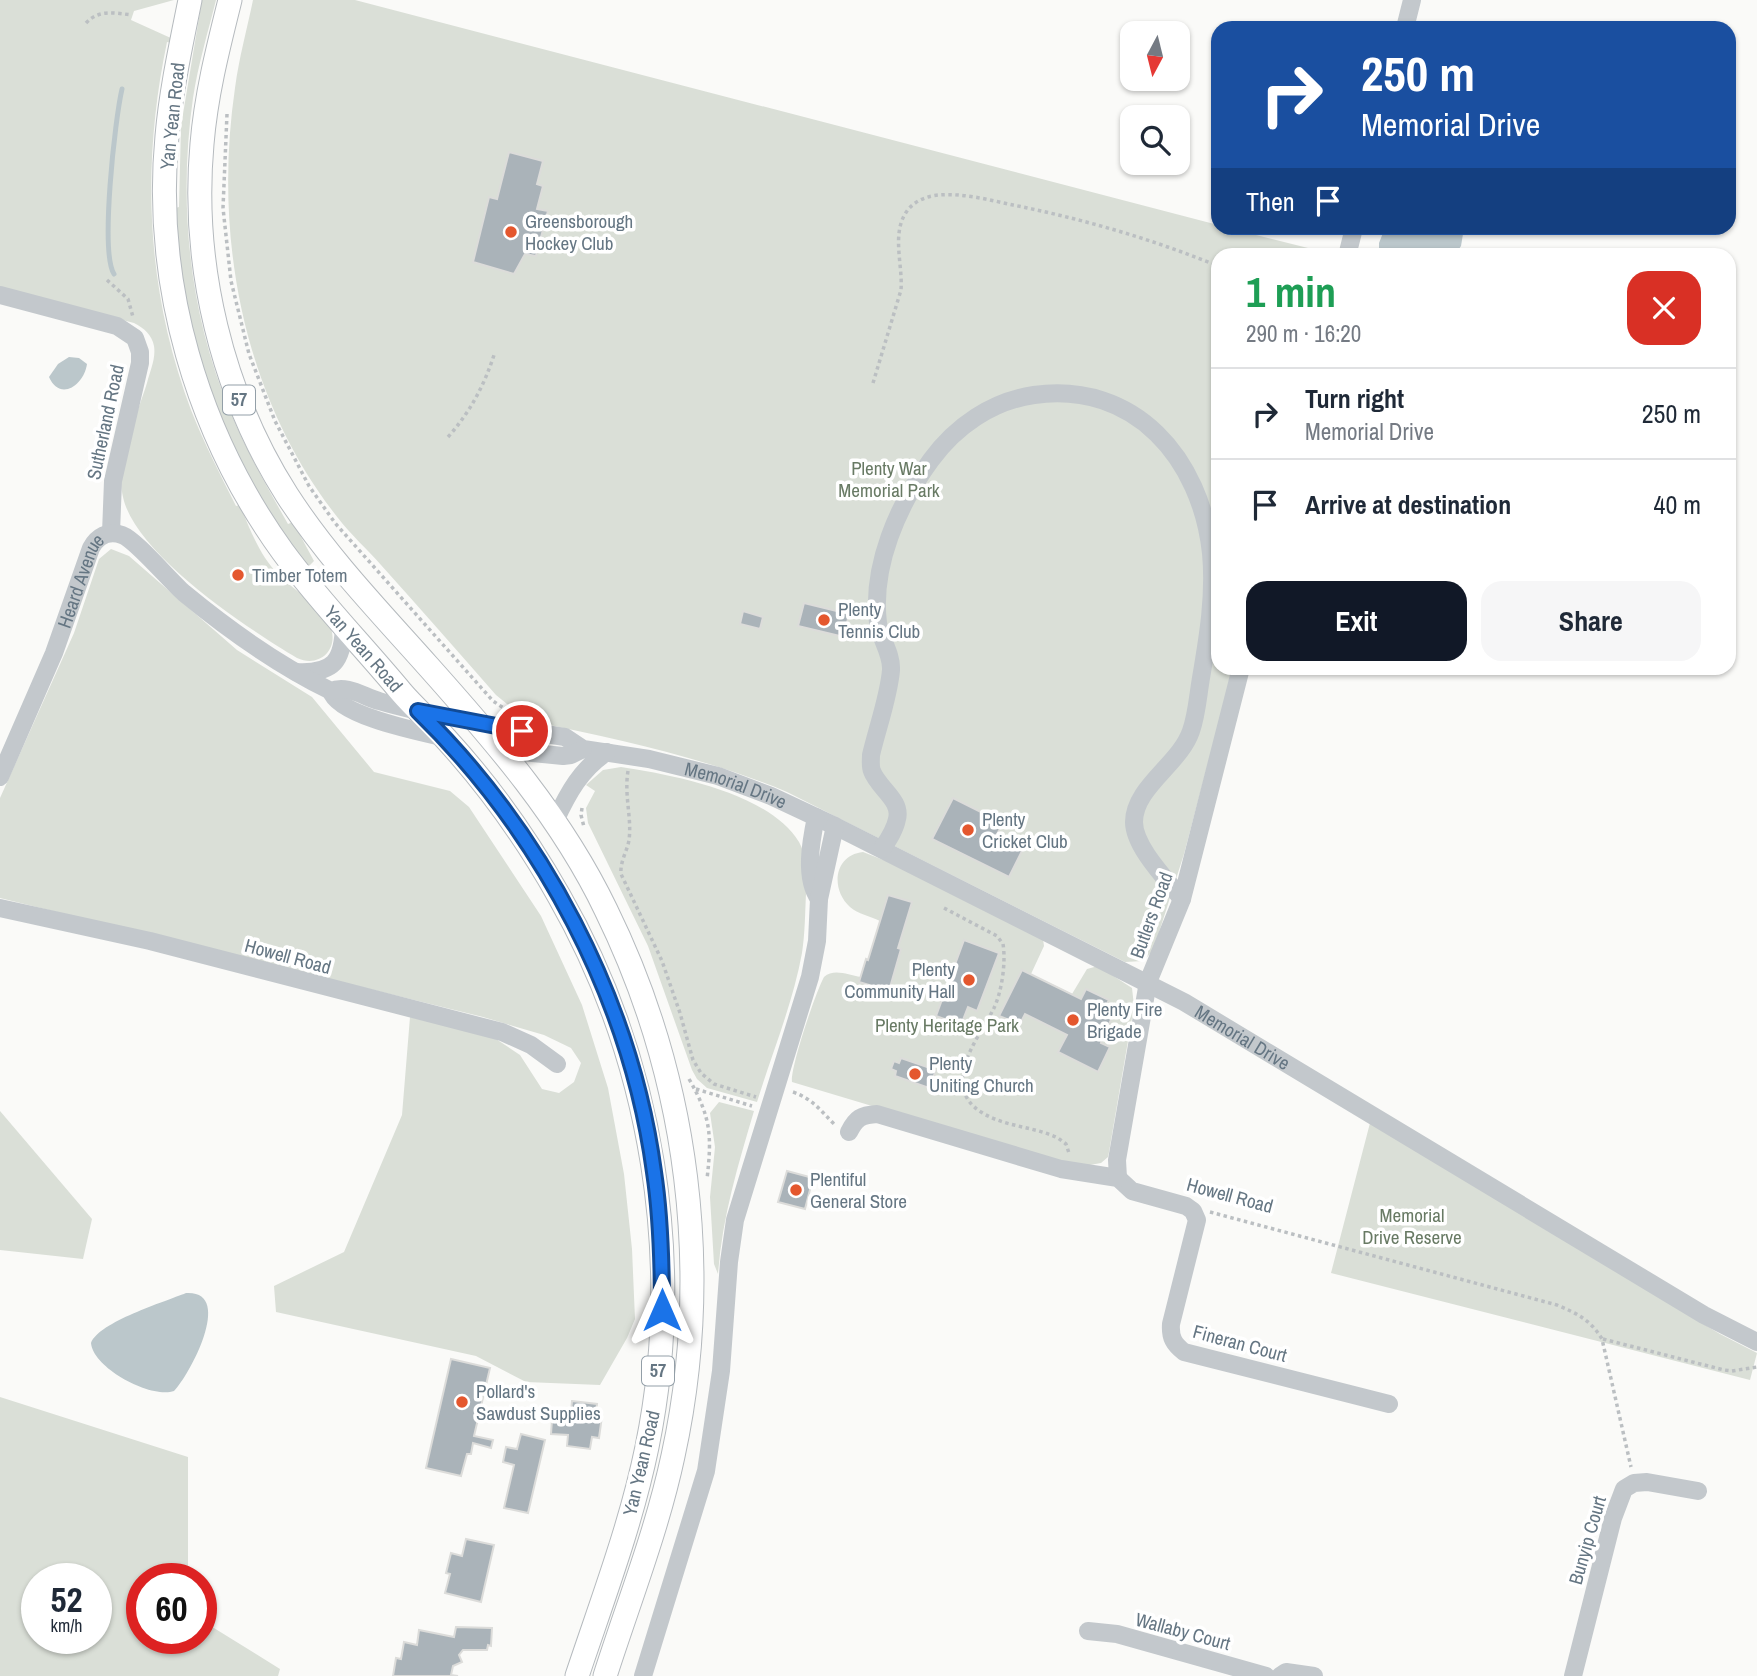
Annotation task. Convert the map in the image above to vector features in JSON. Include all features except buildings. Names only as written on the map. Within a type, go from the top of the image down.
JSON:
[{"type":"main road","name":"Yan Yean Road","points":[[190,0],[174,80],[165,171],[167,248],[184,345],[211,426],[247,497],[282,550],[418,711],[446,738],[515,827],[558,893],[605,991],[639,1093],[654,1170],[661,1233],[662,1310],[654,1408],[634,1503],[577,1676]]},
{"type":"main road","name":"Yan Yean Road","points":[[230,0],[211,75],[201,147],[200,189],[205,271],[224,355],[255,438],[287,495],[313,533],[481,724],[555,821],[606,908],[638,982],[671,1093],[681,1143],[692,1251],[690,1344],[673,1455],[663,1495],[605,1676]]},
{"type":"main road","name":"Memorial Drive","points":[[418,711],[481,724]]},
{"type":"main road","name":"Heard Avenue","points":[[446,738],[502,750]]},
{"type":"street","points":[[1407,21],[1412,0]]},
{"type":"street","points":[[0,295],[104,322],[133,336]]},
{"type":"street","name":"Sutherland Road","points":[[111,533],[111,500],[117,458],[140,363],[139,347],[133,336]]},
{"type":"street","points":[[883,849],[898,813],[872,772],[871,764],[891,673],[889,654],[878,625],[877,601],[887,548],[900,510],[920,475],[954,433],[987,410],[1010,401],[1042,394],[1091,397],[1130,413],[1153,429],[1181,462],[1196,493],[1209,538],[1211,579]]},
{"type":"street","name":"Heard Avenue","points":[[0,777],[54,653],[86,559],[97,539],[111,533],[127,538],[195,602],[235,634],[331,691],[333,697],[344,706],[407,729],[446,738]]},
{"type":"street","points":[[1182,899],[1143,848],[1134,822],[1141,798],[1182,752],[1194,723],[1211,606]]},
{"type":"street","points":[[296,672],[317,671],[337,660],[343,650],[344,625]]},
{"type":"street","name":"Butlers Road","points":[[1118,1178],[1117,1160],[1148,982],[1182,899],[1239,675]]},
{"type":"street","name":"Heard Avenue","points":[[331,691],[350,690],[418,711]]},
{"type":"street","name":"Memorial Drive","points":[[481,724],[565,737],[583,748],[684,767],[737,783],[883,849],[1148,982],[1704,1315],[1757,1342]]},
{"type":"street","name":"Memorial Drive","points":[[502,750],[563,756],[583,748]]},
{"type":"street","points":[[555,821],[574,784],[587,767],[607,752]]},
{"type":"street","points":[[816,817],[812,842],[812,883],[819,899]]},
{"type":"street","points":[[643,1676],[706,1471],[721,1371],[735,1220],[810,977],[817,941],[819,899],[835,826]]},
{"type":"street","name":"Howell Road","points":[[0,908],[150,941],[502,1032],[531,1045],[557,1064]]},
{"type":"street","name":"Howell Road","points":[[849,1132],[855,1120],[864,1115],[877,1114],[1061,1169],[1118,1178],[1132,1191],[1175,1202],[1193,1211]]},
{"type":"street","name":"Fineran Court","points":[[1193,1211],[1195,1228],[1171,1324],[1170,1335],[1175,1345],[1184,1352],[1389,1404]]},
{"type":"street","name":"Bunyip Court","points":[[1573,1676],[1618,1500],[1624,1489],[1634,1483],[1647,1482],[1698,1491]]},
{"type":"street","name":"Wallaby Court","points":[[1088,1631],[1118,1634],[1266,1676]]},
{"type":"street","points":[[1280,1676],[1286,1672],[1314,1676]]},
{"type":"path","points":[[86,23],[101,13],[132,16]]},
{"type":"path","points":[[228,110],[223,208],[231,281],[249,354],[275,421],[309,486],[335,523],[494,701],[507,711],[522,731]]},
{"type":"path","points":[[873,383],[901,289],[898,238],[901,223],[914,203],[925,198],[940,195],[963,196],[1041,210],[1126,233],[1211,263]]},
{"type":"path","points":[[107,280],[124,294],[130,303],[134,323],[133,336]]},
{"type":"path","points":[[448,437],[472,407],[494,355]]},
{"type":"path","points":[[631,756],[626,789],[628,842],[621,874],[662,961],[694,1060],[701,1073],[714,1084],[772,1099]]},
{"type":"path","points":[[574,784],[588,793],[581,815],[585,829]]},
{"type":"path","points":[[944,908],[997,936],[1004,950],[998,996],[972,1045],[963,1072],[966,1097],[990,1117],[1058,1138]]},
{"type":"path","points":[[694,1088],[710,1095],[772,1099],[806,1097],[826,1114],[832,1124],[849,1132]]},
{"type":"path","name":"Howell Road","points":[[1193,1211],[1219,1214],[1557,1305],[1584,1318],[1595,1327],[1602,1339]]},
{"type":"path","points":[[1634,1483],[1602,1339],[1724,1370],[1757,1367]]},
{"type":"green space","points":[[0,0],[174,0],[134,11],[131,20],[173,39],[172,43],[167,42],[159,88],[151,181],[152,228],[165,319],[191,410],[236,506],[240,505],[256,542],[272,568],[313,604],[329,624],[332,641],[330,648],[321,658],[306,661],[297,658],[251,629],[170,565],[148,542],[132,519],[123,497],[122,470],[128,440],[153,360],[154,346],[147,332],[134,323],[0,288]]},
{"type":"green space","points":[[202,0],[216,0],[195,86],[189,138],[187,217],[196,297],[216,374],[230,411],[272,496],[288,524],[293,522],[314,561],[308,567],[261,501],[223,428],[208,389],[186,311],[175,208],[179,207],[181,126]]},
{"type":"green space","name":"Plenty War Memorial Park","points":[[253,0],[355,0],[1211,223],[1211,235],[1256,235],[1308,248],[1211,248],[1211,675],[1231,675],[1184,854],[1153,951],[1143,961],[1125,962],[787,792],[694,760],[535,722],[536,714],[507,704],[496,695],[338,518],[305,471],[279,421],[258,368],[243,314],[233,258],[228,201],[229,144],[241,55]]},
{"type":"green space","points":[[111,549],[129,556],[237,650],[312,697],[374,772],[450,791],[469,807],[541,916],[582,1005],[608,1088],[624,1174],[632,1249],[635,1319],[600,1385],[526,1382],[476,1356],[276,1312],[274,1286],[344,1252],[402,1115],[410,1017],[493,1037],[520,1055],[542,1089],[559,1093],[574,1082],[581,1063],[571,1048],[544,1035],[483,1017],[0,898],[0,798],[74,633],[99,559]]},
{"type":"green space","points":[[621,767],[693,781],[743,799],[785,825],[802,848],[806,881],[802,953],[788,1009],[757,1102],[707,1088],[697,1079],[648,946],[588,823],[586,808],[595,791],[586,785],[603,770]]},
{"type":"green space","name":"Plenty Heritage Park","points":[[863,852],[1043,939],[1044,946],[1031,974],[1072,994],[1087,969],[1098,966],[1132,988],[1134,1006],[1109,1152],[1108,1157],[1101,1163],[1084,1166],[1022,1151],[792,1082],[804,1030],[824,977],[837,973],[861,977],[866,959],[868,960],[880,921],[850,907],[844,900],[838,882],[838,874],[846,859]]},
{"type":"green space","points":[[719,1102],[754,1111],[727,1212],[718,1274],[714,1264],[710,1197],[715,1147],[710,1113]]},
{"type":"green space","points":[[0,1111],[92,1219],[83,1259],[0,1250]]},
{"type":"green space","name":"Memorial Drive Reserve","points":[[1370,1123],[1720,1334],[1757,1353],[1750,1380],[1331,1273]]},
{"type":"green space","points":[[0,1397],[188,1457],[188,1563],[126,1563],[126,1654],[217,1654],[217,1630],[280,1669],[278,1676],[0,1676]]},
{"type":"shaded area","points":[[1382,235],[1463,235],[1460,248],[1379,248]]},
{"type":"shaded area","points":[[69,357],[79,358],[87,364],[85,372],[71,388],[59,388],[49,377],[58,364]]},
{"type":"shaded area","points":[[186,1293],[200,1296],[207,1305],[208,1318],[198,1352],[174,1391],[164,1392],[138,1386],[112,1371],[94,1353],[91,1343],[96,1335],[106,1328],[119,1320]]},
{"type":"waterway","points":[[114,274],[108,240],[109,214],[113,155],[122,89]]},
{"type":"place","name":"Greensborough Hockey Club","points":[[511,232]]},
{"type":"place","name":"Timber Totem","points":[[238,575]]},
{"type":"place","name":"Plenty Tennis Club","points":[[824,620]]},
{"type":"place","name":"Plenty Cricket Club","points":[[968,830]]},
{"type":"place","name":"Plenty Community Hall","points":[[969,980]]},
{"type":"place","name":"Plenty Fire Brigade","points":[[1073,1020]]},
{"type":"place","name":"Plenty Uniting Church","points":[[915,1074]]},
{"type":"place","name":"Plentiful General Store","points":[[796,1190]]},
{"type":"place","name":"Pollard's Sawdust Supplies","points":[[462,1402]]},
{"type":"route","points":[[522,731],[418,711],[446,738],[515,827],[558,893],[605,991],[629,1059],[648,1132],[661,1233],[662,1310]]}]
